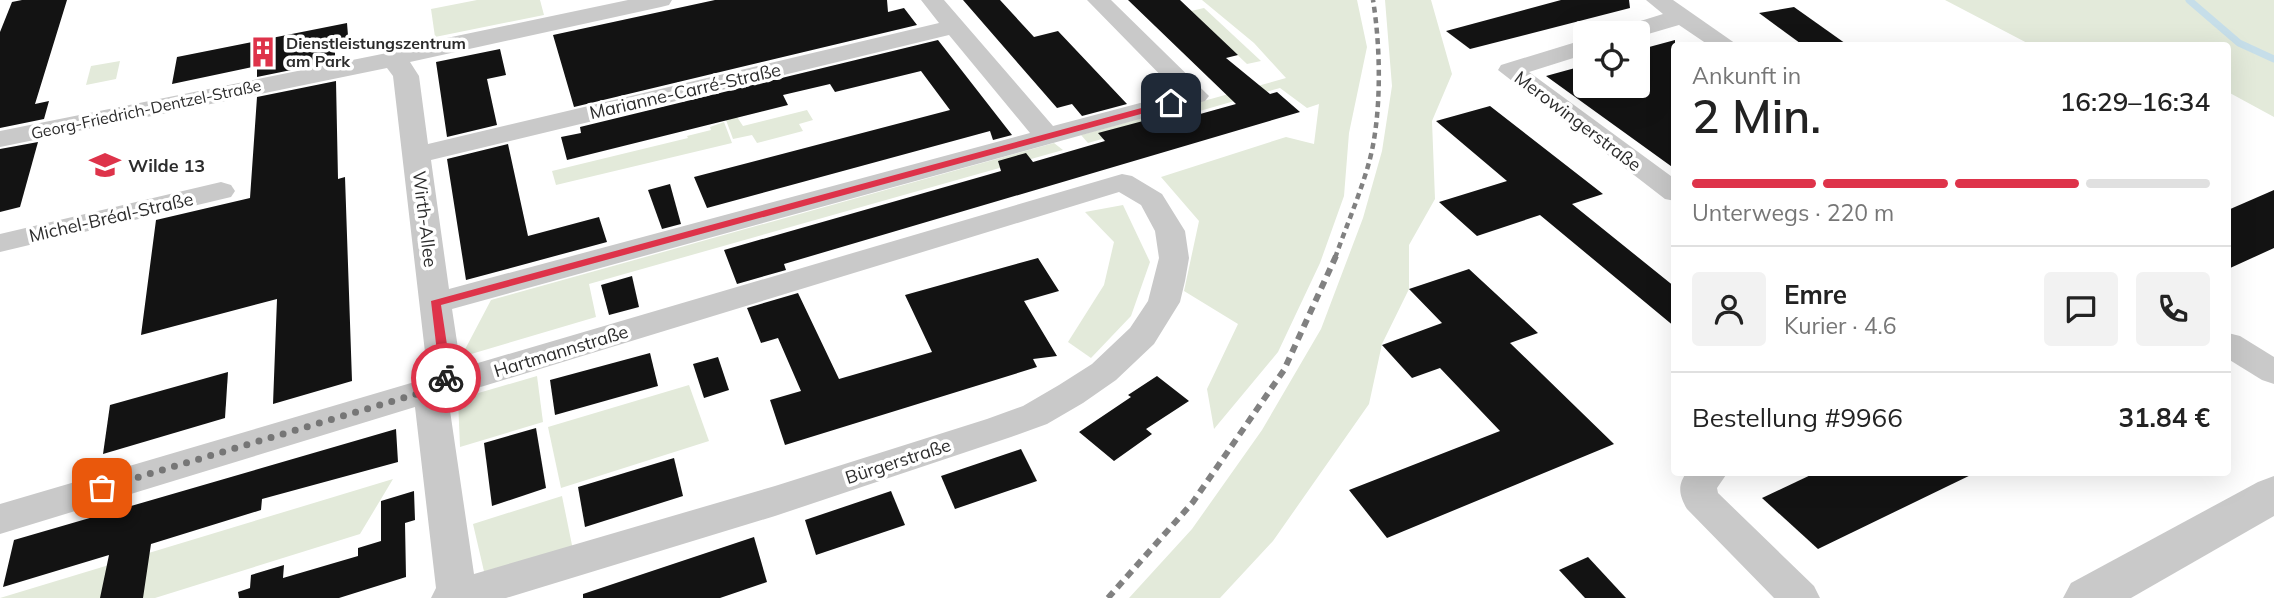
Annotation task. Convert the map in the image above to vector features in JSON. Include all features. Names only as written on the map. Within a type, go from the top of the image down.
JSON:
[{"type":"street","name":"Georg-Friedrich-Dentzel-Straße","points":[[0,139],[349,66],[391,60],[418,51],[661,0]]},
{"type":"street","points":[[932,0],[1048,137]]},
{"type":"street","points":[[435,303],[1196,96],[1098,0]]},
{"type":"street","points":[[1657,0],[1721,42]]},
{"type":"street","points":[[1650,26],[1683,16]]},
{"type":"street","name":"Marianne-Carré-Straße","points":[[416,155],[953,27]]},
{"type":"street","name":"Merowingerstraße","points":[[1573,50],[1510,70],[1671,190]]},
{"type":"street","name":"Wirth-Allee","points":[[391,60],[401,66],[406,76],[435,303],[438,387]]},
{"type":"street","name":"Hartmannstraße","points":[[0,519],[1122,182]]},
{"type":"street","name":"Bürgerstraße","points":[[438,387],[454,597],[775,501],[999,428],[1035,415],[1071,394],[1104,372],[1142,337],[1164,302],[1170,281],[1174,258],[1170,231],[1152,200],[1122,182]]},
{"type":"street","name":"Michel-Bréal-Straße","points":[[0,243],[221,191]]},
{"type":"street","points":[[2231,346],[2274,372]]},
{"type":"street","points":[[1706,476],[1698,485],[1700,499],[1800,598]]},
{"type":"street","points":[[2088,598],[2274,494]]},
{"type":"green space","points":[[477,0],[540,0],[544,15],[435,37],[431,9]]},
{"type":"green space","points":[[1202,0],[1357,0],[1367,47],[1349,133],[1344,196],[1320,263],[1278,352],[1214,429],[1207,389],[1238,324],[1184,291],[1199,221],[1161,177],[1286,137],[1314,144],[1319,104],[1307,108],[1280,88],[1088,143],[1081,135],[1286,78],[1254,43]]},
{"type":"green space","points":[[1385,0],[1431,0],[1452,74],[1432,121],[1435,199],[1409,245],[1409,289],[1382,344],[1369,404],[1273,541],[1220,598],[1129,598],[1192,529],[1262,430],[1321,329],[1363,218],[1382,151],[1392,86]]},
{"type":"green space","points":[[1945,0],[2274,0],[2274,117],[2231,94],[2231,42],[2025,42]]},
{"type":"green space","points":[[1204,8],[1261,61],[1247,64],[1191,11]]},
{"type":"green space","points":[[120,61],[116,79],[86,85],[91,66]]},
{"type":"green space","points":[[807,110],[813,120],[799,124],[803,131],[757,143],[752,135],[733,139],[726,120],[737,117],[743,126]]},
{"type":"green space","points":[[724,122],[732,143],[556,185],[552,171],[688,138],[687,136],[711,130],[710,127]]},
{"type":"green space","points":[[1054,143],[1063,150],[589,284],[596,317],[461,357],[491,300]]},
{"type":"green space","points":[[1123,205],[1150,262],[1131,316],[1091,358],[1068,342],[1104,285],[1114,242],[1085,212]]},
{"type":"green space","points":[[537,376],[543,422],[460,447],[458,399]]},
{"type":"green space","points":[[689,385],[709,441],[561,488],[548,427]]},
{"type":"green space","points":[[393,479],[360,534],[155,598],[0,598]]},
{"type":"green space","points":[[562,496],[574,555],[486,580],[473,524]]},
{"type":"building","points":[[67,0],[35,104],[49,101],[44,119],[0,128],[0,32],[12,2]]},
{"type":"building","points":[[715,0],[887,0],[888,12],[904,8],[917,25],[574,107],[553,35]]},
{"type":"building","points":[[963,0],[1000,0],[1034,37],[1058,31],[1127,104],[1082,116],[1072,104],[1057,108]]},
{"type":"building","points":[[1128,0],[1180,0],[1238,55],[1226,58],[1270,94],[1277,92],[1300,112],[784,264],[786,270],[737,284],[724,250],[1001,171],[998,161],[1026,153],[1033,162],[1105,141],[1098,133],[1143,121],[1150,128],[1236,104]]},
{"type":"building","points":[[1561,0],[1629,0],[1630,8],[1470,49],[1446,31]]},
{"type":"building","points":[[1794,7],[1843,42],[1799,42],[1759,13]]},
{"type":"building","name":"Dienstleistungszentrum am Park","points":[[347,23],[349,48],[335,51],[335,61],[257,77],[257,66],[172,84],[177,57]]},
{"type":"building","points":[[938,40],[1012,135],[993,140],[990,131],[707,208],[694,177],[950,110],[921,71],[835,92],[830,84],[783,95],[788,105],[567,160],[561,137],[581,133],[580,127]]},
{"type":"building","points":[[1675,40],[1671,42],[1671,166],[1577,98],[1650,98],[1650,47]]},
{"type":"building","points":[[500,49],[506,75],[487,79],[497,125],[447,137],[436,62]]},
{"type":"building","points":[[1573,69],[1573,95],[1546,76]]},
{"type":"building","points":[[336,81],[338,179],[345,177],[352,381],[273,404],[277,299],[141,335],[156,220],[250,198],[257,97]]},
{"type":"building","points":[[1490,106],[1603,194],[1572,204],[1671,284],[1671,324],[1540,215],[1477,236],[1439,202],[1507,181],[1436,121]]},
{"type":"building","points":[[38,142],[20,207],[0,212],[0,149]]},
{"type":"building","points":[[508,144],[528,236],[599,217],[607,242],[466,280],[447,159]]},
{"type":"building","points":[[670,184],[681,224],[662,229],[648,190]]},
{"type":"building","points":[[2274,190],[2274,248],[2231,268],[2231,209]]},
{"type":"building","points":[[1038,258],[1059,291],[1024,301],[1057,356],[1033,359],[1037,367],[785,445],[770,400],[801,391],[778,338],[761,343],[747,308],[798,293],[839,379],[932,352],[905,295]]},
{"type":"building","points":[[1469,269],[1538,333],[1510,343],[1614,444],[1387,538],[1349,490],[1500,431],[1440,368],[1412,378],[1382,345],[1442,323],[1409,289]]},
{"type":"building","points":[[632,276],[639,307],[609,315],[601,285]]},
{"type":"building","points":[[650,353],[658,386],[555,415],[550,380]]},
{"type":"building","points":[[718,357],[729,390],[704,398],[693,364]]},
{"type":"building","points":[[228,372],[225,418],[103,454],[110,405]]},
{"type":"building","points":[[1157,376],[1189,401],[1146,429],[1152,434],[1114,461],[1079,432],[1131,397],[1128,395]]},
{"type":"building","points":[[536,428],[546,488],[492,506],[484,443]]},
{"type":"building","points":[[396,429],[398,462],[262,499],[261,510],[151,544],[143,598],[100,598],[109,555],[3,587],[14,540]]},
{"type":"building","points":[[1021,449],[1037,481],[955,509],[941,476]]},
{"type":"building","points":[[674,458],[683,496],[585,527],[578,487]]},
{"type":"building","points":[[1809,476],[1969,476],[1818,549],[1762,498]]},
{"type":"building","points":[[414,491],[415,520],[405,523],[406,577],[339,598],[239,598],[238,592],[250,588],[251,575],[284,565],[283,578],[358,556],[358,548],[381,541],[381,501]]},
{"type":"building","points":[[891,491],[905,525],[816,555],[805,520]]},
{"type":"building","points":[[754,537],[767,582],[720,598],[583,598],[583,594]]},
{"type":"building","points":[[1588,557],[1626,598],[1585,598],[1559,570]]},
{"type":"waterway","points":[[2189,0],[2239,43],[2274,59]]},
{"type":"railway","points":[[1335,258],[1364,178],[1376,127],[1379,62],[1373,0]]},
{"type":"railway","points":[[1108,598],[1193,502],[1284,370],[1336,256]]},
{"type":"way so far","points":[[102,488],[430,390],[446,384],[446,378]]},
{"type":"place","name":"Dienstleistungszentrum am Park","points":[[263,52]]},
{"type":"place","name":"Wilde 13","points":[[105,165]]},
{"type":"route","points":[[446,378],[435,303],[624,254],[1171,103]]}]
